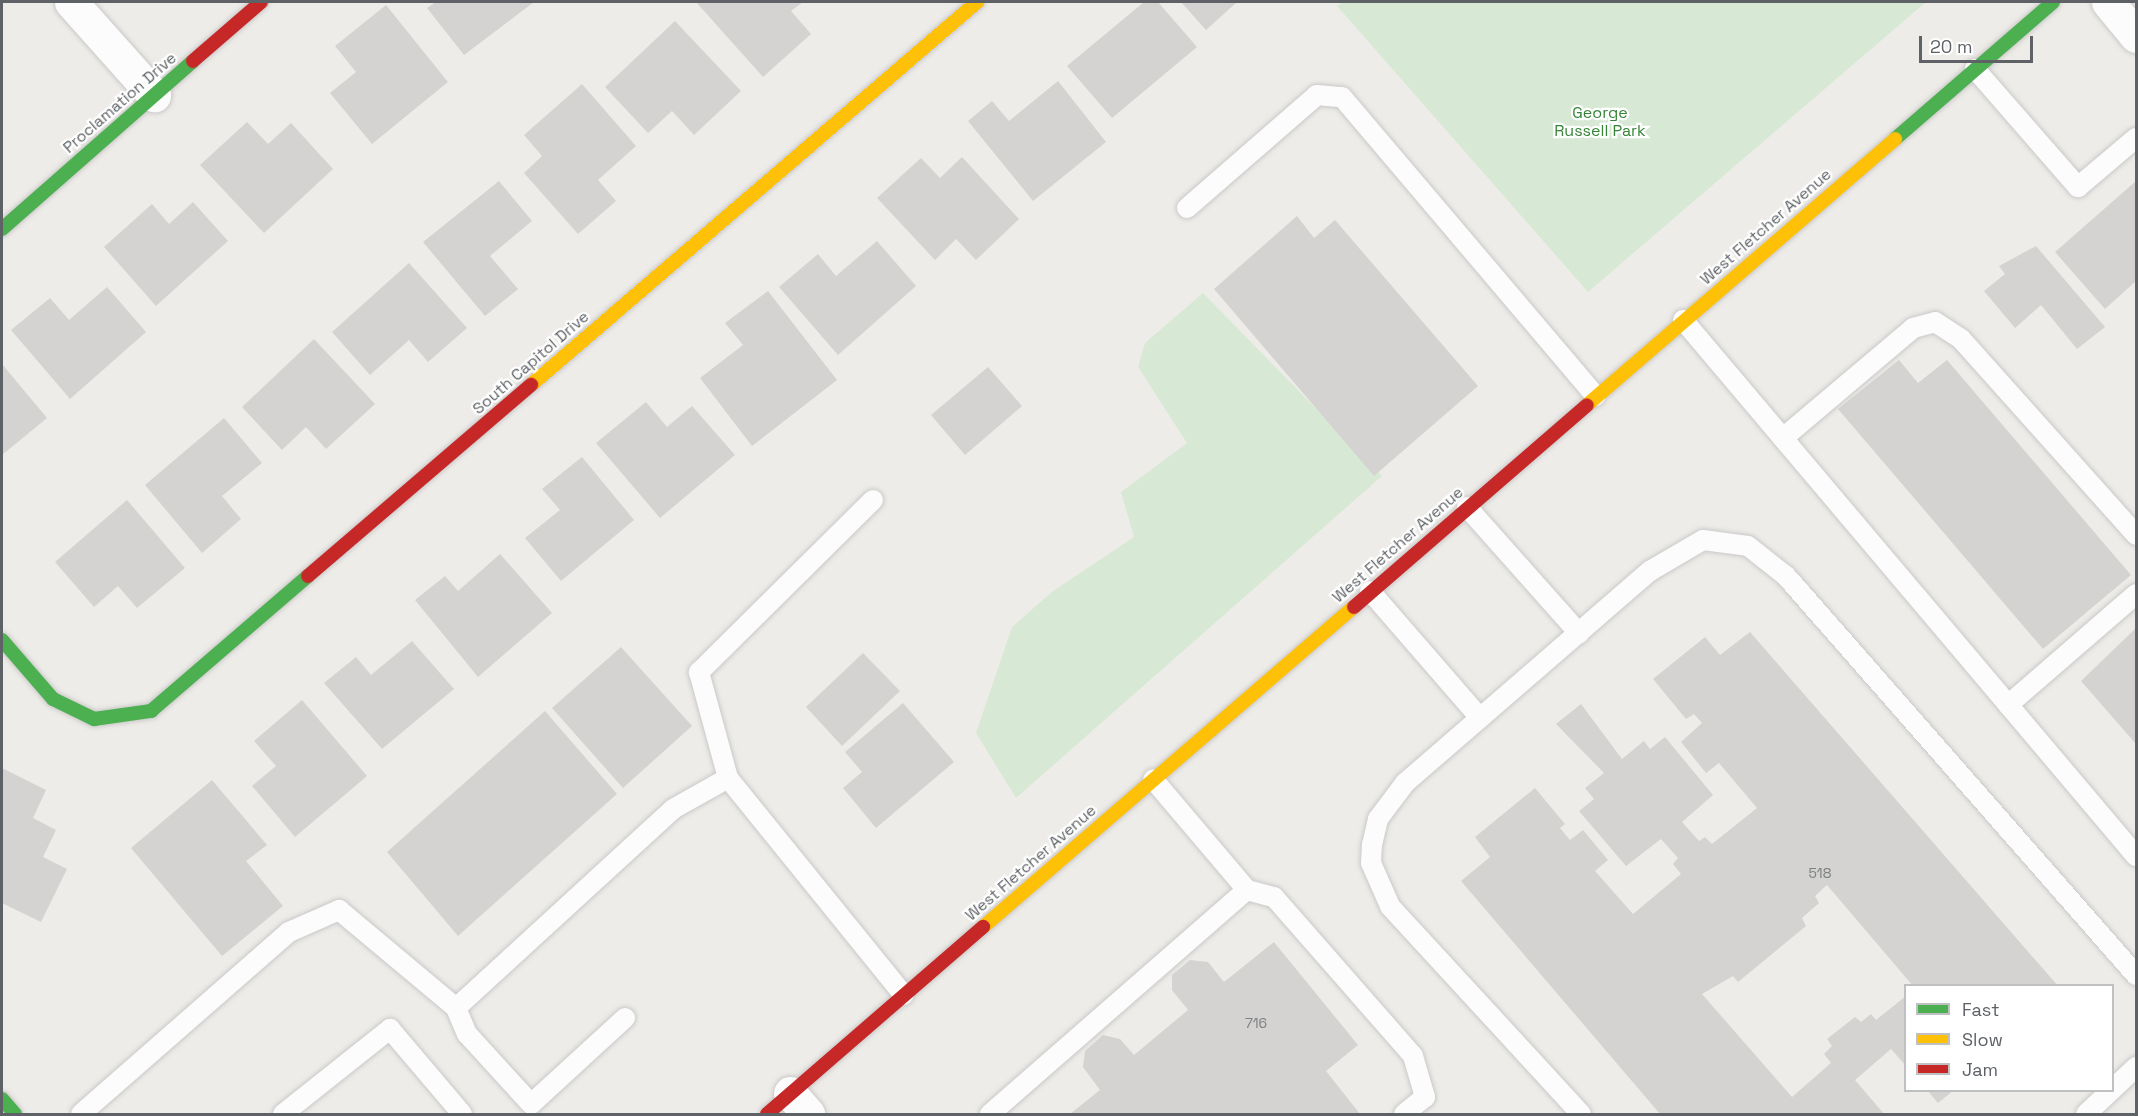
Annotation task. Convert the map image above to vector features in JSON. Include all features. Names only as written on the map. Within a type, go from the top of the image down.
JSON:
[{"type":"main road","name":"Proclamation Drive","points":[[2,229],[261,2]]},
{"type":"main road","name":"South Capitol Drive","points":[[2,640],[53,699],[94,719],[151,711],[977,2]]},
{"type":"main road","name":"West Fletcher Avenue","points":[[788,1107],[904,995],[2053,2]]},
{"type":"main road","points":[[2,1099],[15,1114]]},
{"type":"street","points":[[72,2],[154,95]]},
{"type":"street","points":[[2108,2],[2136,36]]},
{"type":"lane","points":[[1975,69],[2078,187],[2136,138]]},
{"type":"lane","points":[[1187,208],[1317,95],[1342,97],[1596,396]]},
{"type":"lane","points":[[1683,320],[2136,855]]},
{"type":"lane","points":[[1783,438],[1913,328],[1935,322],[1961,339],[2136,535]]},
{"type":"lane","points":[[873,500],[699,672],[728,778],[904,995]]},
{"type":"lane","points":[[1467,507],[1579,633]]},
{"type":"lane","points":[[1581,1114],[1390,906],[1371,863],[1378,819],[1390,800],[1480,718],[1579,633],[1678,551],[1703,540],[1748,546],[1786,576],[2136,975]]},
{"type":"lane","points":[[1370,591],[1480,718]]},
{"type":"lane","points":[[2008,705],[2134,598]]},
{"type":"lane","points":[[456,1008],[673,809],[728,778]]},
{"type":"lane","points":[[1153,779],[1246,890],[1274,897],[1413,1056],[1425,1097],[1404,1114]]},
{"type":"lane","points":[[990,1114],[1246,890]]},
{"type":"lane","points":[[81,1114],[289,932],[339,910],[456,1008],[467,1034],[531,1104],[625,1018]]},
{"type":"lane","points":[[283,1114],[390,1029],[462,1114]]},
{"type":"lane","points":[[2114,1088],[2136,1067]]},
{"type":"lane","points":[[2086,1114],[2109,1092]]},
{"type":"green space","name":"George Russell Park","points":[[1343,2],[1926,2],[1588,292],[1337,6]]},
{"type":"green space","points":[[1203,293],[1382,476],[1016,798],[976,733],[1012,627],[1053,591],[1134,537],[1121,492],[1187,443],[1138,367],[1145,343]]},
{"type":"building","points":[[436,2],[534,2],[464,55],[427,8]]},
{"type":"building","points":[[696,2],[803,2],[791,11],[811,34],[763,77]]},
{"type":"building","points":[[1144,2],[1158,2],[1197,47],[1112,118],[1067,66]]},
{"type":"building","points":[[1181,2],[1237,2],[1206,30]]},
{"type":"building","points":[[386,5],[448,82],[372,144],[330,93],[356,72],[335,46]]},
{"type":"building","points":[[675,21],[741,91],[694,135],[672,111],[648,133],[605,87]]},
{"type":"building","points":[[1058,81],[1106,142],[1033,201],[968,121],[992,101],[1009,121]]},
{"type":"building","points":[[582,84],[636,146],[598,180],[616,201],[578,234],[524,173],[542,156],[524,135]]},
{"type":"building","points":[[247,122],[268,144],[291,123],[333,169],[264,233],[200,165]]},
{"type":"building","points":[[962,157],[1019,219],[976,260],[956,239],[935,260],[877,198],[921,158],[940,178]]},
{"type":"building","points":[[499,181],[532,221],[490,256],[518,289],[485,316],[423,242]]},
{"type":"building","points":[[2136,181],[2136,281],[2105,309],[2055,252]]},
{"type":"building","points":[[193,202],[228,241],[156,306],[104,247],[152,204],[169,224]]},
{"type":"building","points":[[1297,216],[1314,238],[1335,220],[1478,386],[1374,476],[1214,289]]},
{"type":"building","points":[[877,241],[916,286],[838,355],[779,287],[818,254],[836,276]]},
{"type":"building","points":[[2036,246],[2105,327],[2077,349],[2041,305],[2015,328],[1984,291],[2005,274],[1999,266]]},
{"type":"building","points":[[409,263],[467,328],[428,362],[409,340],[370,375],[332,332]]},
{"type":"building","points":[[107,287],[146,332],[70,399],[11,330],[50,298],[69,320]]},
{"type":"building","points":[[768,291],[837,380],[752,446],[700,378],[743,345],[725,323]]},
{"type":"building","points":[[314,339],[375,404],[326,449],[306,427],[282,450],[242,407]]},
{"type":"building","points":[[1899,360],[1918,383],[1947,360],[2131,575],[2043,649],[1838,409]]},
{"type":"building","points":[[2,364],[47,418],[2,455]]},
{"type":"building","points":[[988,367],[1022,406],[965,455],[931,415]]},
{"type":"building","points":[[646,402],[667,427],[692,406],[735,455],[660,518],[596,443]]},
{"type":"building","points":[[224,418],[262,463],[222,496],[241,519],[202,553],[145,485]]},
{"type":"building","points":[[582,457],[634,520],[561,581],[525,538],[560,510],[542,489]]},
{"type":"building","points":[[127,500],[185,568],[137,608],[118,586],[94,607],[55,562]]},
{"type":"building","points":[[500,554],[552,613],[478,677],[415,600],[445,576],[458,591]]},
{"type":"building","points":[[2136,628],[2136,744],[2081,681]]},
{"type":"building","points":[[1750,632],[2056,984],[1911,984],[1827,885],[1815,896],[1819,903],[1802,918],[1806,926],[1738,982],[1733,976],[1702,994],[1792,1097],[1831,1063],[1824,1054],[1832,1046],[1827,1039],[1855,1017],[1861,1022],[1871,1014],[1876,1020],[1904,998],[1904,1064],[1891,1049],[1855,1080],[1884,1114],[1660,1114],[1461,881],[1490,857],[1475,837],[1535,788],[1565,824],[1560,828],[1570,840],[1583,830],[1608,860],[1595,871],[1633,914],[1681,874],[1673,864],[1678,858],[1661,839],[1626,866],[1579,811],[1594,799],[1585,788],[1604,773],[1556,724],[1581,704],[1622,759],[1644,741],[1650,749],[1665,737],[1713,795],[1682,822],[1699,841],[1705,837],[1712,844],[1757,808],[1719,763],[1706,773],[1681,742],[1702,723],[1694,714],[1686,719],[1653,679],[1705,637],[1720,655]]},
{"type":"building","points":[[412,641],[454,689],[382,749],[324,683],[356,657],[371,675]]},
{"type":"building","points":[[621,647],[692,726],[623,788],[552,708]]},
{"type":"building","points":[[863,653],[900,691],[842,746],[806,707]]},
{"type":"building","points":[[302,700],[367,776],[295,837],[252,786],[276,766],[254,741]]},
{"type":"building","points":[[903,703],[954,762],[876,828],[843,788],[862,772],[845,752]]},
{"type":"building","points":[[545,711],[617,794],[458,936],[387,852]]},
{"type":"building","points":[[2,768],[46,790],[33,818],[56,830],[43,857],[67,869],[41,922],[2,903]]},
{"type":"building","points":[[212,780],[267,845],[246,861],[283,906],[222,956],[131,848]]},
{"type":"building","points":[[1274,942],[1358,1045],[1326,1071],[1360,1114],[1070,1114],[1100,1090],[1083,1067],[1085,1051],[1103,1035],[1120,1039],[1134,1055],[1188,1010],[1172,990],[1172,975],[1190,960],[1208,962],[1224,982]]},
{"type":"building","points":[[1929,1092],[1952,1092],[1938,1103]]},
{"type":"traffic: fast","points":[[1895,139],[2053,2]]},
{"type":"traffic: fast","points":[[2,229],[193,61]]},
{"type":"traffic: fast","points":[[2,640],[53,699],[94,719],[151,711],[308,576]]},
{"type":"traffic: fast","points":[[2,1099],[15,1114]]},
{"type":"traffic: slow","points":[[531,385],[977,2]]},
{"type":"traffic: slow","points":[[1587,405],[1895,139]]},
{"type":"traffic: slow","points":[[983,927],[1354,607]]},
{"type":"traffic: jam","points":[[193,61],[261,2]]},
{"type":"traffic: jam","points":[[308,576],[531,385]]},
{"type":"traffic: jam","points":[[1354,607],[1587,405]]},
{"type":"traffic: jam","points":[[767,1114],[983,927]]}]
